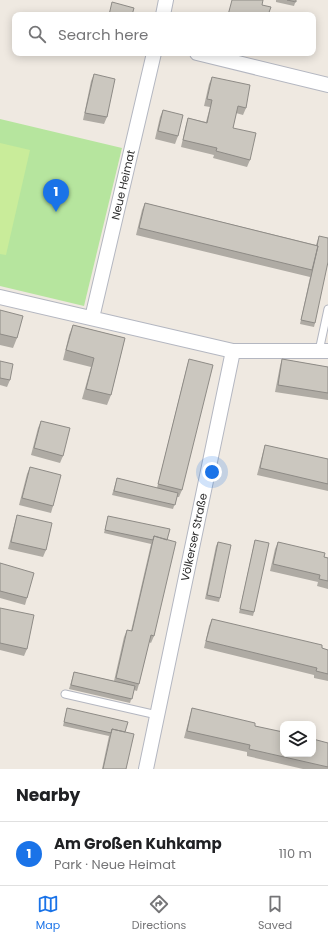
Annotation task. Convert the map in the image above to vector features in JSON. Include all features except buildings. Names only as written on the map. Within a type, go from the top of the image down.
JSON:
[{"type":"street","points":[[164,12],[166,0]]},
{"type":"street","name":"Neue Heimat","points":[[92,318],[153,56]]},
{"type":"street","points":[[208,56],[328,85]]},
{"type":"street","points":[[0,297],[234,351],[323,351]]},
{"type":"street","name":"Völkerser Straße","points":[[146,769],[234,351]]},
{"type":"lane","points":[[323,351],[328,309]]},
{"type":"lane","points":[[65,694],[157,715]]},
{"type":"green space","points":[[0,119],[122,148],[84,306],[0,286]]},
{"type":"green space","points":[[0,143],[30,150],[6,255],[0,254]]},
{"type":"place","name":"Am Großen Kuhkamp","points":[[56,212]]}]
